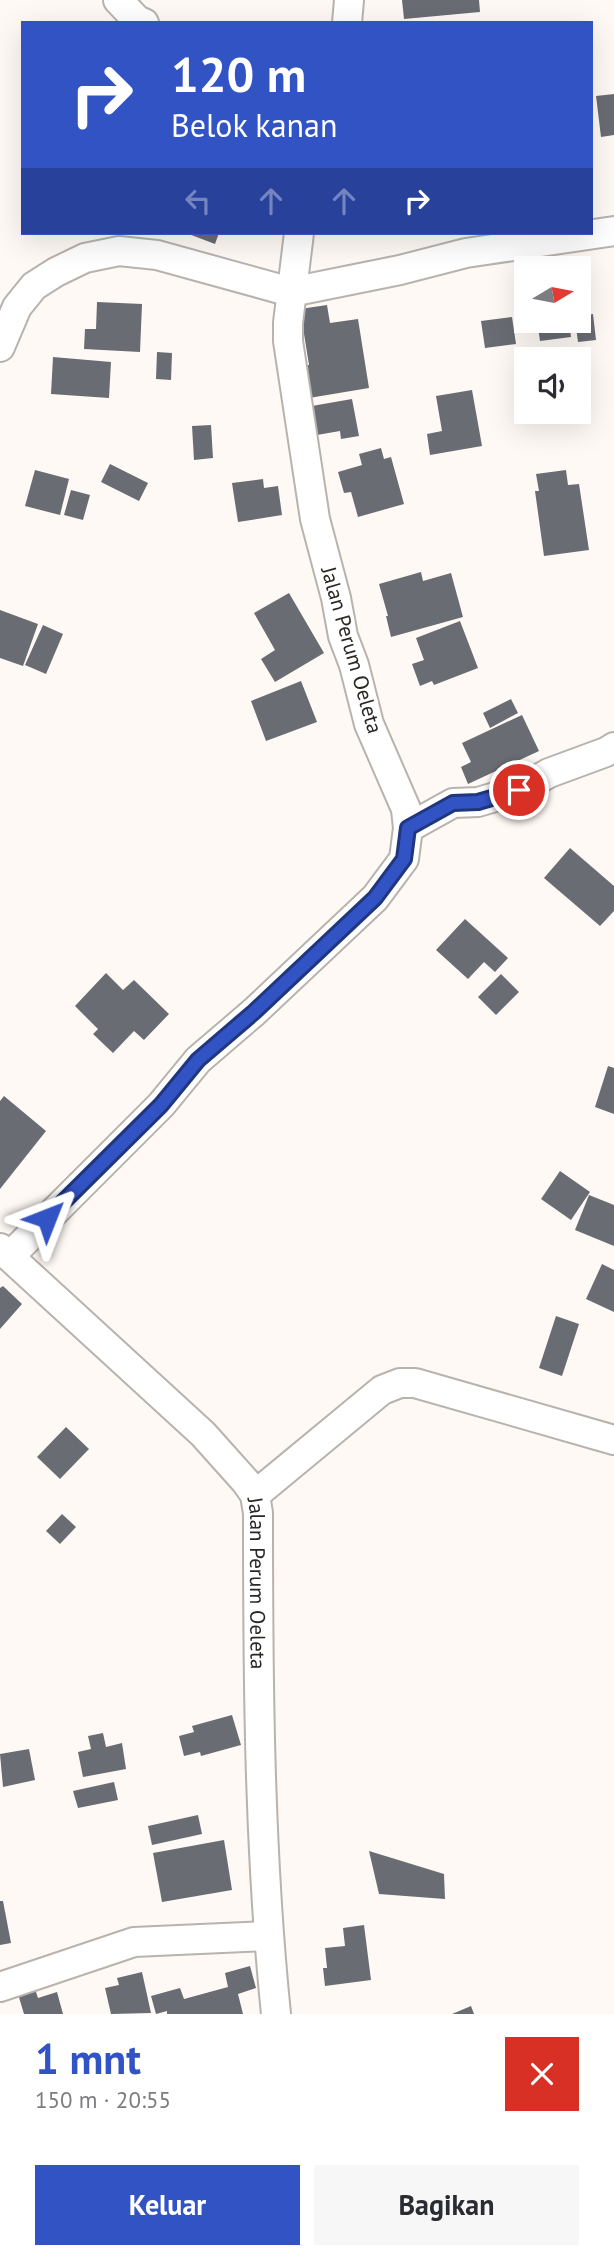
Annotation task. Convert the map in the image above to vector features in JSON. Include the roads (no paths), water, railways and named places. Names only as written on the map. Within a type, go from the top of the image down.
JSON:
[{"type":"street","points":[[118,0],[139,21]]},
{"type":"street","points":[[347,21],[349,0]]},
{"type":"street","points":[[593,234],[614,231]]},
{"type":"street","name":"Jalan Perum Oeleta","points":[[276,2014],[268,1936],[258,1664],[256,1495],[234,1466],[203,1434],[5,1252],[161,1105],[198,1060],[254,1012],[375,898],[404,859],[408,828],[406,809],[369,724],[354,665],[343,636],[316,519],[288,341],[299,235]]},
{"type":"street","points":[[0,346],[17,307],[34,286],[55,272],[85,258],[119,251],[157,255],[291,292],[400,270],[466,253],[587,235]]},
{"type":"street","points":[[408,828],[453,803],[478,802],[519,790],[549,773],[614,747]]},
{"type":"street","points":[[256,1495],[382,1390],[400,1383],[415,1383],[614,1440]]},
{"type":"street","points":[[0,1987],[134,1942],[268,1936]]}]
